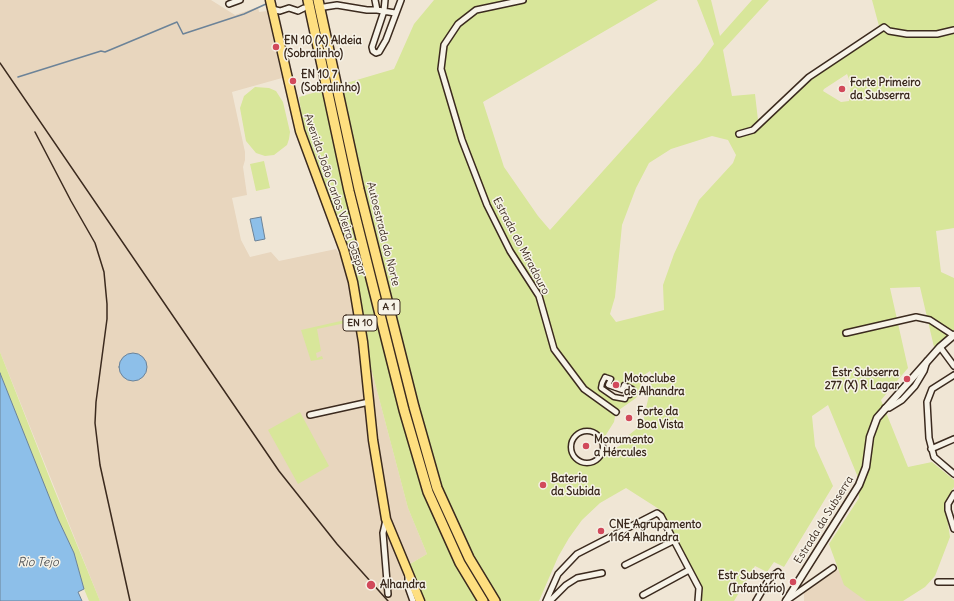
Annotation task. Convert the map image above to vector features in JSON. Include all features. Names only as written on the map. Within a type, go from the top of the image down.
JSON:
[{"type":"highway","name":"Autoestrada do Norte","points":[[321,3],[359,189],[414,407],[435,481],[469,558],[495,601]]},
{"type":"highway","name":"Autoestrada do Norte","points":[[306,4],[351,199],[404,410],[428,492],[460,563],[483,601]]},
{"type":"main road","name":"EN 10","points":[[270,0],[272,9]]},
{"type":"main road","name":"Avenida João Carlos Vieira Gaspar","points":[[272,9],[302,138],[350,272],[363,342],[370,402],[372,440],[386,519],[420,601]]},
{"type":"street","points":[[229,4],[240,0]]},
{"type":"street","points":[[375,0],[378,10]]},
{"type":"street","points":[[385,0],[384,10],[372,47],[373,52],[377,53],[386,40],[401,0]]},
{"type":"street","name":"Estrada do Miradouro","points":[[523,0],[476,10],[458,24],[444,45],[441,69],[462,140],[487,205],[510,250],[539,296],[554,349],[584,389],[616,412]]},
{"type":"street","points":[[321,3],[367,10],[384,10],[395,13]]},
{"type":"street","points":[[272,9],[280,11],[289,8],[298,11],[306,4]]},
{"type":"street","points":[[739,134],[753,130],[809,77],[884,27],[889,31],[907,34],[937,34],[954,30]]},
{"type":"street","points":[[846,333],[916,317],[930,320],[954,335]]},
{"type":"street","name":"Estrada da Subserra","points":[[786,601],[859,485],[866,467],[874,426],[885,408],[927,360],[954,335]]},
{"type":"street","points":[[940,347],[954,366]]},
{"type":"street","points":[[954,375],[935,386],[928,396],[931,449],[937,462],[954,474]]},
{"type":"street","points":[[605,377],[611,380],[608,384],[622,390],[624,385],[632,389],[630,395],[627,394],[625,399],[614,397],[601,388],[605,377]]},
{"type":"street","points":[[310,415],[370,402]]},
{"type":"street","points":[[587,431],[597,434],[603,444],[599,457],[588,463],[576,458],[571,449],[572,441],[576,435],[587,431]]},
{"type":"street","points":[[931,449],[954,438]]},
{"type":"street","points":[[954,494],[948,504],[948,510],[954,529]]},
{"type":"street","points":[[546,601],[558,574],[577,554],[655,513],[661,516],[699,588],[698,601]]},
{"type":"street","points":[[386,519],[383,534],[388,594]]},
{"type":"street","points":[[625,565],[673,541]]},
{"type":"street","points":[[786,601],[833,568]]},
{"type":"street","points":[[643,595],[689,570]]},
{"type":"street","points":[[756,601],[769,579],[778,572]]},
{"type":"street","points":[[550,601],[566,585],[576,578],[602,573]]},
{"type":"street","points":[[408,575],[408,587],[413,601]]},
{"type":"street","points":[[938,582],[954,582]]},
{"type":"shaded area","points":[[0,0],[211,0],[235,15],[258,7],[259,12],[267,11],[282,78],[232,92],[245,152],[243,167],[247,195],[232,198],[241,240],[250,257],[271,252],[279,261],[336,249],[342,258],[408,508],[427,554],[410,564],[425,601],[100,601],[0,352]]},
{"type":"shaded area","points":[[836,570],[843,571],[866,601],[804,601],[804,590],[812,583]]},
{"type":"green space","points":[[434,0],[658,0],[483,102],[504,167],[538,216],[550,230],[700,63],[714,44],[697,0],[711,0],[720,36],[752,0],[769,0],[723,50],[732,96],[755,94],[758,120],[808,75],[879,26],[872,0],[954,0],[954,228],[936,231],[941,272],[954,278],[954,331],[934,347],[920,287],[890,288],[908,368],[881,400],[908,467],[932,462],[954,480],[954,487],[945,503],[950,537],[935,576],[925,587],[903,601],[866,601],[844,585],[829,544],[859,498],[857,475],[828,405],[812,416],[815,446],[833,486],[784,567],[774,562],[767,572],[755,566],[734,601],[701,601],[703,590],[662,511],[626,488],[600,503],[582,520],[558,557],[539,601],[425,601],[410,564],[427,554],[408,508],[342,258],[305,140],[299,97],[394,69],[414,24]],"holes":[[[847,74],[851,84],[849,101],[841,102],[823,91]],[[712,136],[728,140],[736,155],[733,163],[699,200],[674,254],[663,285],[664,310],[616,322],[610,314],[615,297],[622,225],[636,188],[649,163],[671,149]],[[650,371],[652,375],[643,421],[639,427],[625,438],[620,446],[606,452],[595,461],[584,462],[576,458],[572,452],[571,445],[576,435],[583,431],[591,431],[597,434],[602,441],[614,422],[616,412],[636,398],[640,390],[641,377]],[[605,377],[611,380],[608,385],[622,390],[624,385],[632,389],[630,395],[625,399],[614,397],[601,388]]]},
{"type":"green space","points":[[255,87],[269,88],[276,91],[283,102],[290,132],[289,139],[287,145],[274,155],[265,156],[256,153],[246,141],[240,108],[244,96]]},
{"type":"green space","points":[[264,161],[270,188],[256,191],[250,164]]},
{"type":"green space","points":[[354,318],[355,321],[317,329],[321,351],[316,353],[317,358],[322,356],[323,359],[311,361],[301,330]]},
{"type":"green space","points":[[0,352],[100,601],[89,601],[84,589],[74,553],[58,519],[0,373]]},
{"type":"green space","points":[[300,412],[329,466],[298,484],[268,430]]},
{"type":"water","points":[[261,217],[265,239],[255,241],[250,219]]},
{"type":"water","points":[[133,353],[143,357],[147,367],[143,377],[133,381],[123,377],[119,367],[123,357]]},
{"type":"water","name":"Rio Tejo","points":[[0,373],[58,519],[74,553],[84,589],[78,592],[82,601],[0,601]]},
{"type":"waterway","points":[[18,77],[101,51],[105,52],[177,22],[183,34],[244,14],[266,4]]},
{"type":"railway","points":[[0,63],[279,471],[337,544],[388,601]]},
{"type":"railway","points":[[35,132],[95,243],[104,272],[107,319],[96,402],[95,423],[100,465],[130,601]]},
{"type":"place","name":"EN 10 (X) Aldeia (Sobralinho)","points":[[276,47]]},
{"type":"place","name":"EN 10 7 (Sobralinho)","points":[[293,81]]},
{"type":"place","name":"Forte Primeiro da Subserra","points":[[842,89]]},
{"type":"place","name":"Estr Subserra 277 (X) R Lagar","points":[[907,379]]},
{"type":"place","name":"Motoclube de Alhandra","points":[[616,385]]},
{"type":"place","name":"Forte da Boa Vista","points":[[629,418]]},
{"type":"place","name":"Monumento a Hércules","points":[[586,446]]},
{"type":"place","name":"Bateria da Subida","points":[[543,485]]},
{"type":"place","name":"CNE Agrupamento 1164 Alhandra","points":[[601,531]]},
{"type":"place","name":"Estr Subserra (Infantário)","points":[[793,582]]},
{"type":"place","name":"Alhandra","points":[[371,585]]}]
